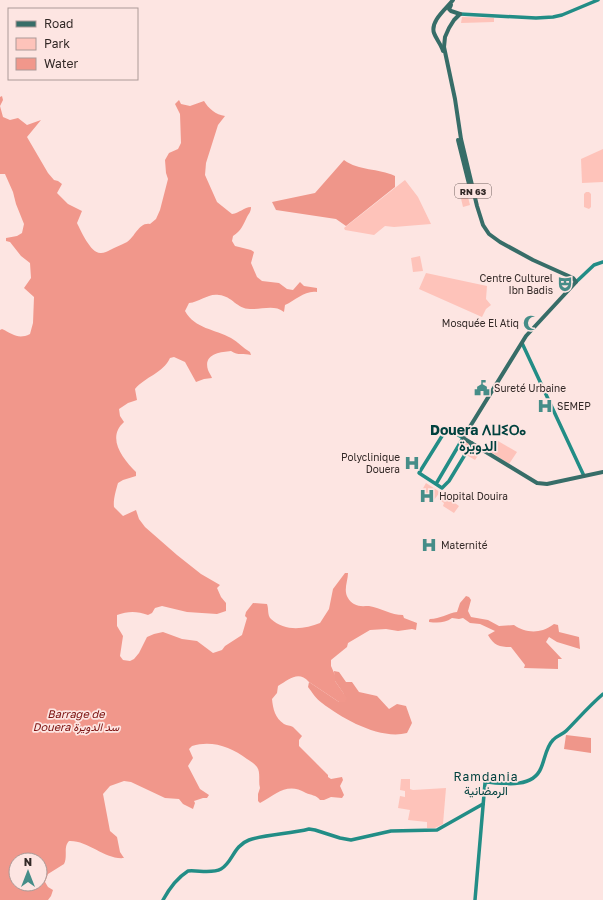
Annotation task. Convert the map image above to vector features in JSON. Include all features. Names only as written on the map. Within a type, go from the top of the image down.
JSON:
[{"type":"main road","points":[[453,0],[449,9],[454,20]]},
{"type":"main road","points":[[453,0],[434,23],[434,35],[444,54],[453,99],[459,148],[481,226],[488,236],[496,243],[516,254],[575,281],[522,343],[463,438],[537,483],[547,484],[603,472]]},
{"type":"main road","points":[[442,13],[447,12],[460,14]]},
{"type":"main road","points":[[434,35],[440,38],[447,33],[454,20],[460,14]]},
{"type":"main road","name":"RN 63","points":[[447,33],[444,40],[444,50],[455,99],[463,151],[477,206],[485,229],[500,242],[533,260],[573,278],[575,281]]},
{"type":"street","points":[[460,14],[536,18],[554,17],[598,0]]},
{"type":"street","points":[[575,281],[594,265],[603,262]]},
{"type":"street","points":[[522,343],[584,476]]},
{"type":"street","points":[[436,484],[463,438],[447,428],[419,473],[442,488],[449,481],[472,443]]},
{"type":"street","points":[[475,900],[483,790],[485,782],[521,783],[533,779],[541,769],[545,754],[554,738],[563,734],[603,694]]},
{"type":"street","points":[[163,900],[184,873],[188,871],[221,869],[225,866],[238,847],[249,840],[309,829],[351,840],[386,832],[437,830],[483,804]]},
{"type":"green space","points":[[462,17],[494,18],[494,22],[461,23]]},
{"type":"green space","points":[[603,149],[603,182],[582,183],[581,159]]},
{"type":"green space","points":[[405,180],[418,197],[431,224],[394,227],[385,226],[374,235],[345,230],[344,228]]},
{"type":"green space","points":[[466,189],[470,205],[463,207],[459,190]]},
{"type":"green space","points":[[586,192],[591,194],[591,207],[589,209],[584,207],[584,194]]},
{"type":"green space","points":[[420,256],[423,271],[413,272],[411,258]]},
{"type":"green space","points":[[426,273],[487,286],[486,299],[491,305],[486,309],[482,317],[419,289]]},
{"type":"green space","points":[[464,440],[481,451],[475,460],[458,450]]},
{"type":"green space","points":[[498,441],[517,452],[509,464],[491,452]]},
{"type":"green space","points":[[426,483],[440,492],[434,500],[421,492]]},
{"type":"green space","points":[[451,493],[456,496],[452,501],[459,506],[454,513],[443,506],[444,503],[438,499],[441,494],[448,498]]},
{"type":"green space","points":[[401,779],[410,779],[410,789],[413,790],[446,788],[443,824],[435,828],[427,828],[427,822],[408,820],[410,810],[398,808],[400,796],[405,797],[405,791],[400,790]]},
{"type":"shaded area","points":[[344,160],[350,164],[362,168],[389,173],[395,176],[395,187],[346,226],[336,219],[276,210],[272,202],[315,193]]},
{"type":"shaded area","points":[[466,596],[471,600],[468,611],[471,617],[488,620],[499,626],[514,625],[520,629],[528,631],[539,631],[554,624],[558,625],[559,632],[579,637],[580,649],[557,642],[549,637],[546,642],[562,659],[558,659],[558,669],[524,668],[525,665],[511,647],[504,647],[495,644],[490,639],[488,635],[495,631],[480,624],[470,623],[463,618],[452,618],[441,622],[429,622],[430,619],[457,612],[460,603]]},
{"type":"shaded area","points":[[334,671],[339,672],[346,682],[352,682],[359,692],[377,696],[389,709],[397,704],[406,706],[412,723],[407,733],[385,734],[362,727],[340,715],[320,701],[308,687],[309,682],[339,702],[344,694],[335,681]]},
{"type":"shaded area","points":[[566,735],[591,738],[591,753],[564,749]]},
{"type":"water","points":[[2,96],[3,100],[0,106],[0,97]]},
{"type":"water","name":"Barrage de Douera سد الدويرة","points":[[179,100],[181,104],[190,106],[204,101],[213,111],[225,116],[218,125],[206,163],[205,175],[217,202],[232,214],[251,207],[242,228],[233,236],[232,241],[235,246],[254,252],[251,263],[257,277],[262,281],[279,283],[287,289],[293,290],[300,282],[304,286],[317,288],[317,292],[308,292],[285,305],[284,312],[276,308],[245,308],[224,296],[219,295],[211,295],[189,303],[185,311],[194,322],[231,338],[250,352],[251,355],[231,351],[218,353],[210,357],[208,360],[208,370],[212,378],[196,382],[185,362],[174,357],[170,358],[163,367],[135,389],[137,400],[128,403],[119,409],[120,416],[124,422],[116,435],[116,441],[122,455],[136,472],[136,476],[118,483],[114,498],[114,507],[123,516],[136,510],[139,519],[145,527],[201,574],[220,585],[217,588],[221,597],[226,603],[226,611],[217,614],[187,612],[162,606],[155,608],[152,613],[148,615],[132,612],[117,615],[117,626],[123,636],[120,656],[123,660],[130,661],[134,659],[139,653],[147,637],[163,632],[182,639],[197,641],[213,653],[222,650],[225,646],[242,635],[247,618],[245,616],[246,612],[253,603],[267,604],[271,619],[282,626],[289,628],[302,628],[320,623],[329,609],[333,589],[345,573],[348,573],[346,589],[347,595],[353,604],[369,606],[394,614],[403,615],[404,618],[417,623],[416,630],[370,630],[348,643],[347,647],[331,660],[335,681],[347,698],[345,702],[339,702],[305,678],[297,676],[278,686],[277,693],[272,699],[274,710],[278,719],[284,724],[293,727],[302,736],[299,740],[299,746],[328,775],[328,777],[331,779],[342,777],[343,780],[340,786],[344,795],[342,798],[331,797],[320,800],[315,796],[299,790],[288,789],[282,790],[260,803],[258,801],[260,788],[259,772],[254,764],[228,748],[214,744],[199,744],[192,746],[189,749],[193,758],[188,766],[200,789],[209,795],[207,798],[194,801],[195,803],[193,809],[183,804],[179,799],[165,798],[131,782],[124,781],[110,786],[103,794],[110,831],[117,837],[120,852],[124,858],[110,856],[83,844],[69,841],[66,846],[66,858],[64,864],[48,874],[48,852],[8,852],[8,892],[48,892],[48,887],[53,890],[48,900],[0,900],[0,330],[2,329],[19,336],[26,336],[30,334],[33,323],[34,297],[24,288],[31,278],[30,263],[21,256],[10,242],[6,241],[6,238],[17,236],[22,233],[24,224],[5,174],[0,174],[0,106],[3,117],[10,120],[18,118],[27,125],[41,120],[27,137],[48,173],[54,180],[62,184],[57,193],[68,204],[82,211],[77,223],[90,246],[97,252],[106,252],[127,242],[140,227],[150,224],[156,219],[160,210],[168,179],[165,160],[169,153],[178,149],[181,143],[180,114],[175,104]]},
{"type":"place","name":"Centre Culturel Ibn Badis","points":[[565,284]]},
{"type":"place","name":"Mosquée El Atiq","points":[[531,323]]},
{"type":"place","name":"Sureté Urbaine","points":[[482,388]]},
{"type":"place","name":"SEMEP","points":[[545,406]]},
{"type":"place","name":"Polyclinique Douera","points":[[412,463]]},
{"type":"place","name":"Hopital Douira","points":[[427,496]]},
{"type":"place","name":"Maternité","points":[[429,545]]},
{"type":"district","name":"Douera ⴷⵡⵉⵔⴰ الدويرة","points":[[478,438]]},
{"type":"district","name":"Ramdania الرمضانية","points":[[486,783]]}]
